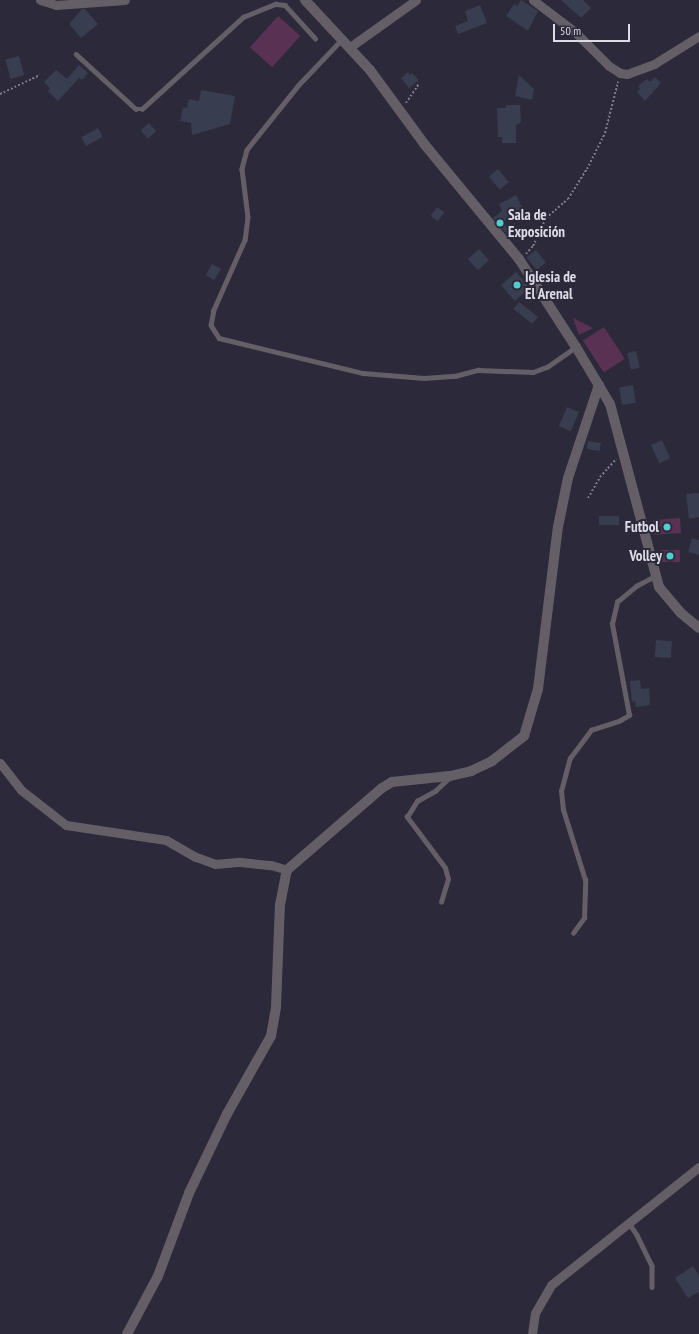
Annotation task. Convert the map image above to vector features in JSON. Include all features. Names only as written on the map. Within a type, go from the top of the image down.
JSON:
[{"type":"street","points":[[40,0],[56,5],[125,0]]},
{"type":"street","points":[[305,0],[346,43],[405,114],[426,145],[519,259],[576,347],[610,404],[658,587],[681,613],[699,628]]},
{"type":"street","points":[[346,43],[416,0]]},
{"type":"street","points":[[533,0],[575,32],[609,66],[620,73],[632,72],[654,64],[699,36]]},
{"type":"street","points":[[127,1334],[158,1276],[189,1193],[228,1114],[271,1036],[277,999],[280,905],[287,870],[382,788],[392,782],[450,776],[471,771],[492,761],[524,736],[538,689],[558,527],[568,478],[599,384]]},
{"type":"street","points":[[681,613],[699,621]]},
{"type":"street","points":[[0,763],[20,790],[66,825],[166,840],[196,857],[215,864],[240,862],[271,865],[287,870]]},
{"type":"street","points":[[532,1334],[535,1312],[551,1285],[628,1222],[699,1167]]},
{"type":"lane","points":[[76,54],[136,109],[142,109],[243,17],[276,4],[284,5],[315,38]]},
{"type":"lane","points":[[346,43],[299,85],[247,150],[242,169],[248,217],[245,240],[214,310],[211,325],[219,338],[363,373],[424,378],[455,376],[478,370],[533,372],[547,367],[576,347]]},
{"type":"lane","points":[[573,933],[584,918],[585,880],[563,810],[561,791],[570,758],[582,740],[591,730],[619,721],[629,714],[612,624],[617,602],[636,586],[655,576]]},
{"type":"lane","points":[[441,902],[448,879],[445,868],[407,817],[417,801],[435,791],[450,776]]},
{"type":"lane","points":[[628,1222],[637,1235],[652,1266],[652,1287]]},
{"type":"path","points":[[519,259],[534,246],[546,218],[568,199],[587,169],[605,133],[620,73]]},
{"type":"path","points":[[0,94],[40,75]]},
{"type":"path","points":[[405,114],[406,103],[419,84]]},
{"type":"path","points":[[588,498],[610,464],[623,454]]},
{"type":"shaded area","points":[[278,16],[300,36],[272,67],[250,47]]},
{"type":"shaded area","points":[[573,318],[593,328],[579,335]]},
{"type":"shaded area","points":[[604,327],[625,359],[604,372],[583,341]]},
{"type":"shaded area","name":"Futbol","points":[[680,518],[681,533],[654,535],[653,520]]},
{"type":"shaded area","name":"Volley","points":[[661,550],[680,550],[680,562],[661,562]]},
{"type":"building","points":[[521,0],[538,11],[528,31],[506,16],[514,4],[517,6]]},
{"type":"building","points":[[561,0],[583,0],[591,8],[581,18]]},
{"type":"building","points":[[480,5],[487,23],[458,34],[455,26],[468,21],[465,11]]},
{"type":"building","points":[[82,9],[85,9],[98,24],[81,38],[69,24]]},
{"type":"building","points":[[19,56],[24,75],[11,79],[5,60]]},
{"type":"building","points":[[79,65],[88,73],[82,80],[79,78],[58,101],[48,91],[50,88],[44,82],[56,70],[67,79]]},
{"type":"building","points":[[408,72],[410,75],[412,73],[419,80],[409,88],[401,78]]},
{"type":"building","points":[[519,75],[534,89],[532,100],[515,96]]},
{"type":"building","points":[[655,77],[661,83],[645,101],[637,92],[640,89],[638,86],[647,79],[650,82]]},
{"type":"building","points":[[201,90],[235,96],[230,124],[192,135],[191,123],[180,121],[183,107],[187,108],[189,99],[199,101]]},
{"type":"building","points":[[506,105],[520,105],[521,122],[516,125],[516,143],[502,143],[502,137],[498,137],[497,108],[506,108]]},
{"type":"building","points":[[149,123],[156,131],[148,139],[141,130]]},
{"type":"building","points":[[98,128],[103,137],[86,146],[81,137]]},
{"type":"building","points":[[498,169],[509,182],[500,190],[489,177]]},
{"type":"building","name":"Sala de Exposición","points":[[516,195],[524,211],[503,222],[513,234],[509,237],[493,218],[502,211],[499,204]]},
{"type":"building","points":[[437,207],[444,212],[438,221],[431,216]]},
{"type":"building","points":[[479,249],[489,260],[478,270],[468,259]]},
{"type":"building","points":[[536,250],[546,263],[536,270],[527,257]]},
{"type":"building","points":[[212,264],[221,269],[214,280],[206,275]]},
{"type":"building","name":"Iglesia de El Arenal","points":[[516,272],[530,288],[515,301],[501,285]]},
{"type":"building","points":[[519,302],[538,317],[532,324],[513,309]]},
{"type":"building","points":[[636,351],[640,368],[631,370],[627,353]]},
{"type":"building","points":[[633,385],[636,403],[622,405],[619,387]]},
{"type":"building","points":[[567,407],[579,412],[571,431],[559,426]]},
{"type":"building","points":[[662,440],[670,458],[659,463],[651,445]]},
{"type":"building","points":[[588,441],[601,443],[600,451],[587,449]]},
{"type":"building","points":[[699,493],[699,517],[689,519],[686,494]]},
{"type":"building","points":[[599,516],[619,516],[619,525],[599,525]]},
{"type":"building","points":[[692,538],[699,540],[699,555],[688,552]]},
{"type":"building","points":[[656,640],[672,641],[671,658],[655,657]]},
{"type":"building","points":[[640,680],[641,689],[649,688],[650,705],[636,707],[635,701],[632,702],[630,681]]},
{"type":"building","points":[[693,1266],[699,1275],[699,1292],[688,1298],[675,1278]]},
{"type":"place","name":"Sala de Exposición","points":[[500,223]]},
{"type":"place","name":"Iglesia de El Arenal","points":[[517,285]]},
{"type":"place","name":"Futbol","points":[[667,527]]},
{"type":"place","name":"Volley","points":[[670,556]]}]
